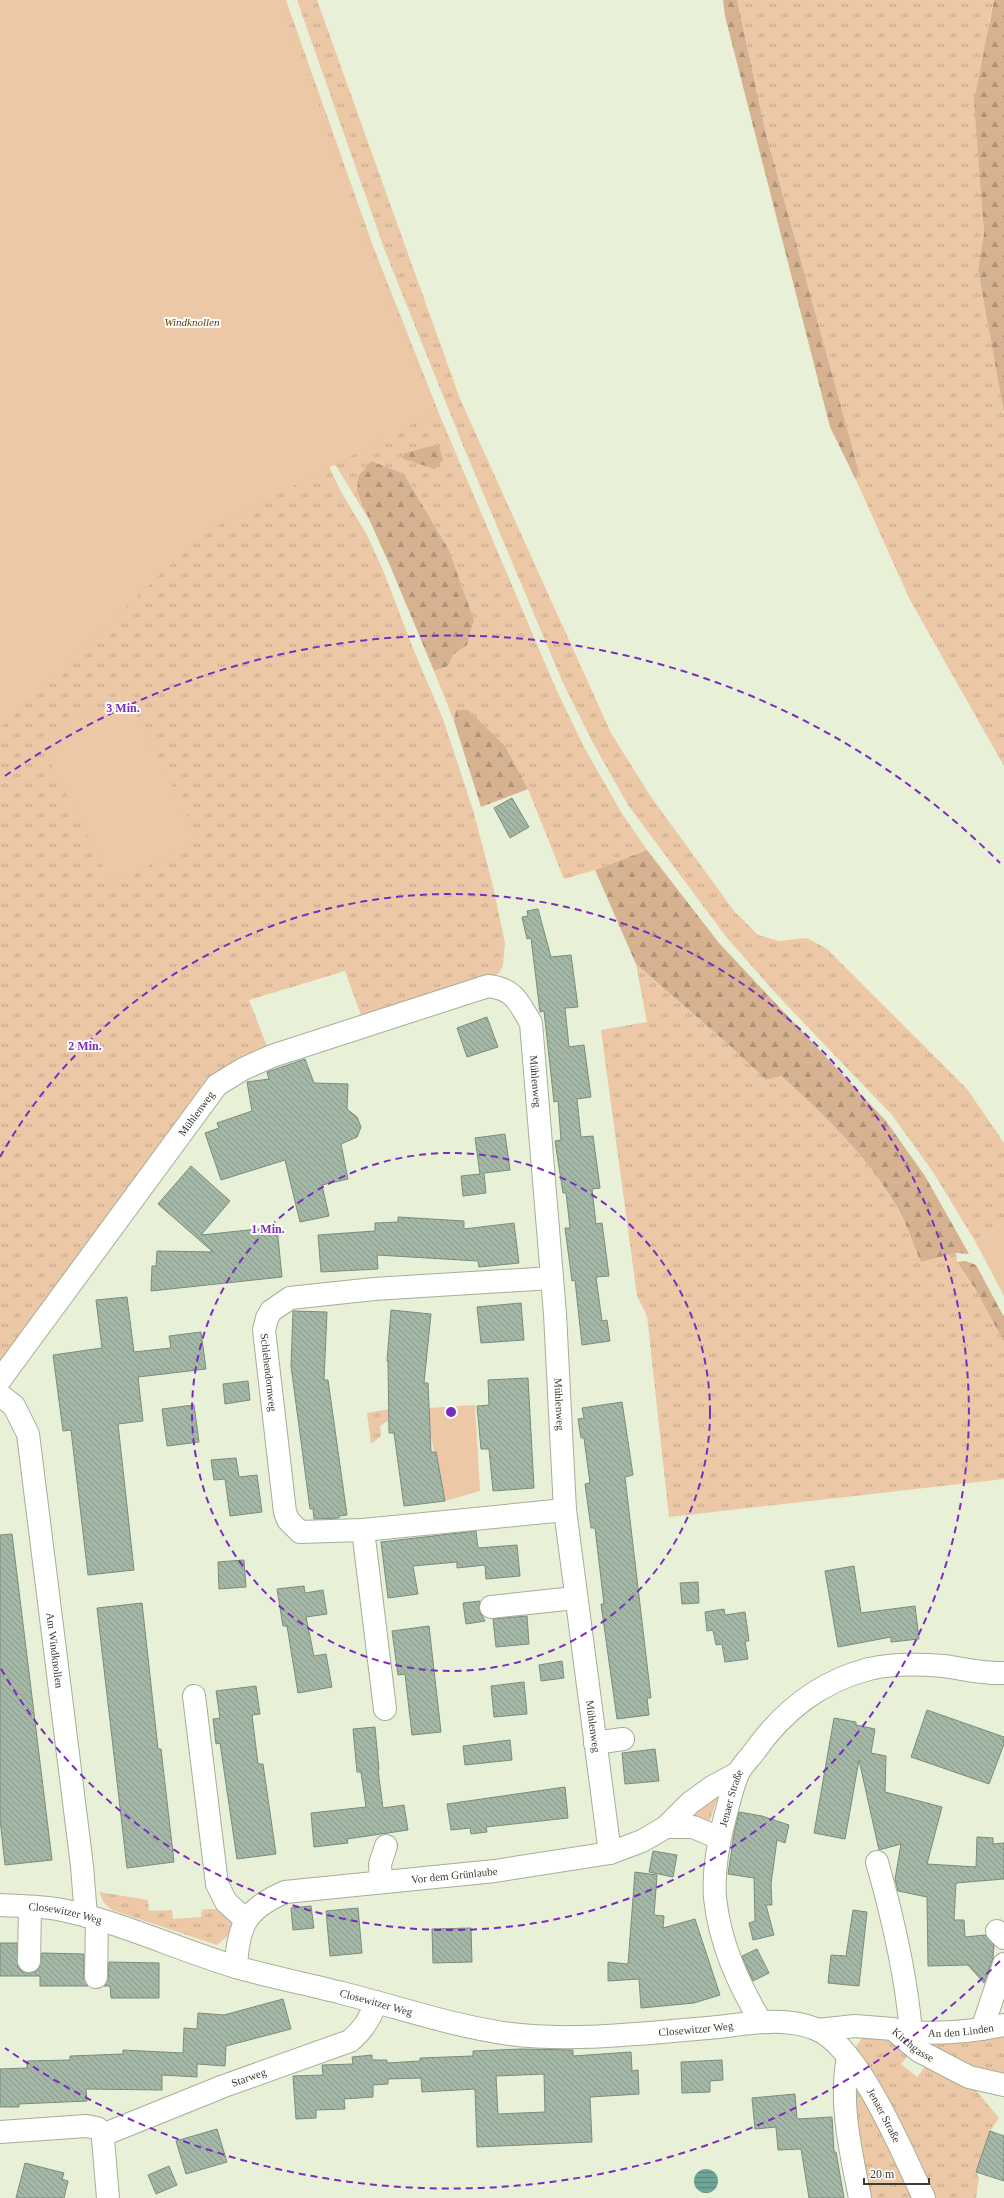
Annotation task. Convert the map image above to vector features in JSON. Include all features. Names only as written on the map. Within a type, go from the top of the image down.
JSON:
[{"type":"street","name":"Mühlenweg","points":[[0,1380],[217,1085],[243,1069],[272,1056],[488,986],[501,988],[516,996],[531,1024],[552,1278],[565,1510],[575,1598],[610,1853]]},
{"type":"street","name":"Schlehendornweg","points":[[552,1278],[374,1289],[290,1298],[271,1311],[267,1318],[264,1330],[285,1512],[288,1520],[300,1532],[308,1533],[363,1530],[565,1510]]},
{"type":"street","name":"Am Windknollen","points":[[0,1394],[14,1406],[28,1434],[82,1866],[91,1917],[96,1977]]},
{"type":"street","points":[[363,1530],[385,1708]]},
{"type":"street","points":[[491,1607],[575,1598]]},
{"type":"street","name":"Jenaer Straße","points":[[924,2198],[877,2101],[848,2057],[835,2041],[818,2030],[780,2021],[761,2022],[735,1976],[720,1924],[714,1882],[719,1838],[738,1774],[781,1718],[809,1695],[840,1679],[869,1669],[897,1664],[944,1666],[984,1674],[1004,1673]]},
{"type":"street","points":[[194,1696],[217,1884],[226,1902],[246,1920]]},
{"type":"street","points":[[595,1742],[623,1739]]},
{"type":"street","name":"Vor dem Grünlaube","points":[[236,1967],[241,1931],[246,1920],[264,1901],[285,1892],[381,1881],[495,1871],[610,1853],[642,1841],[666,1826],[690,1803],[712,1787],[738,1774]]},
{"type":"street","points":[[666,1826],[693,1827],[719,1838]]},
{"type":"street","points":[[381,1881],[380,1864],[386,1846]]},
{"type":"street","points":[[883,1871],[907,1988],[902,2031]]},
{"type":"street","name":"Closewitzer Weg","points":[[0,1905],[54,1908],[91,1917],[236,1967],[376,2002],[456,2025],[546,2038],[660,2032],[745,2025],[761,2022]]},
{"type":"street","points":[[29,1961],[30,1907]]},
{"type":"street","points":[[982,2028],[985,1994],[1004,1964]]},
{"type":"street","name":"Starweg","points":[[105,2134],[224,2086],[350,2041],[362,2030],[370,2017],[376,2002]]},
{"type":"street","name":"An den Linden","points":[[902,2031],[951,2033],[1004,2025]]},
{"type":"street","name":"Kirchgasse","points":[[818,2030],[855,2026],[902,2031],[919,2051],[969,2077],[1004,2085]]},
{"type":"street","points":[[848,2057],[843,2086],[850,2143],[860,2198]]},
{"type":"street","points":[[0,2132],[86,2126],[97,2128],[105,2134],[103,2139],[108,2198]]},
{"type":"green space","points":[[0,0],[286,0],[373,246],[440,416],[556,689],[584,747],[621,812],[647,850],[595,870],[564,879],[528,789],[505,746],[457,710],[454,721],[434,671],[448,666],[453,655],[467,645],[474,620],[449,550],[404,474],[357,492],[376,531],[338,469],[332,462],[328,464],[340,490],[367,535],[383,570],[414,651],[443,719],[473,810],[493,886],[505,943],[503,965],[499,973],[489,977],[362,1018],[345,971],[249,1000],[268,1049],[238,1060],[0,1368]]},
{"type":"green space","name":"Windknollen","points":[[0,0],[281,0],[370,251],[435,412],[202,534],[0,728]]},
{"type":"green space","points":[[297,0],[317,0],[460,399],[611,733],[651,797],[734,911],[758,935],[779,941],[807,938],[827,949],[967,1089],[1004,1143],[1004,1225],[975,1241],[933,1172],[892,1115],[779,997],[727,938],[628,805],[593,743],[563,683],[464,448],[385,251]]},
{"type":"green space","points":[[723,0],[737,0],[766,134],[859,472],[856,480],[830,427],[725,16]]},
{"type":"green space","points":[[737,0],[994,0],[989,21],[983,218],[984,233],[978,270],[1004,413],[1004,766],[910,600],[856,480],[859,472],[766,134]]},
{"type":"green space","points":[[994,0],[1004,0],[1004,413],[978,270],[984,233],[974,101]]},
{"type":"green space","points":[[430,446],[439,446],[443,460],[435,469],[403,459],[403,454]]},
{"type":"green space","points":[[371,461],[404,474],[449,550],[474,620],[467,645],[453,655],[448,666],[434,671],[391,568],[357,492],[358,477]]},
{"type":"green space","points":[[127,695],[199,841],[111,884],[39,738]]},
{"type":"green space","points":[[456,710],[468,710],[505,746],[528,789],[481,807],[454,721]]},
{"type":"green space","points":[[647,850],[719,943],[886,1121],[925,1176],[969,1254],[956,1253],[921,1262],[898,1209],[873,1172],[845,1138],[814,1106],[781,1076],[766,1080],[729,1045],[636,964],[595,870]]},
{"type":"green space","points":[[636,964],[729,1045],[766,1080],[781,1076],[829,1121],[859,1154],[885,1189],[904,1221],[921,1262],[956,1253],[957,1262],[974,1287],[1004,1342],[1004,1479],[669,1517],[647,1316],[637,1296],[601,1030],[647,1022]]},
{"type":"green space","points":[[1004,1225],[1004,1296],[975,1241]]},
{"type":"green space","points":[[965,1261],[976,1265],[1004,1317],[1004,1342],[974,1287],[957,1262]]},
{"type":"green space","points":[[475,1405],[480,1491],[445,1501],[430,1432],[429,1408]]},
{"type":"green space","points":[[389,1409],[389,1420],[380,1426],[381,1436],[371,1444],[367,1413]]},
{"type":"green space","points":[[715,1794],[718,1797],[709,1822],[690,1815]]},
{"type":"green space","points":[[99,1892],[148,1900],[149,1911],[172,1910],[173,1919],[201,1917],[202,1910],[219,1910],[230,1920],[232,1932],[217,1945],[112,1910],[104,1903]]},
{"type":"green space","points":[[1004,2035],[1004,2075],[989,2075],[918,2038]]},
{"type":"green space","points":[[863,2037],[887,2038],[973,2087],[999,2118],[990,2131],[976,2172],[979,2178],[976,2198],[932,2198],[857,2053],[856,2046]],"holes":[[[909,2054],[925,2067],[917,2077],[901,2064]]]},
{"type":"green space","points":[[851,2090],[857,2090],[869,2109],[912,2198],[869,2198]]},
{"type":"water","points":[[706,2169],[711,2170],[717,2176],[717,2186],[711,2192],[706,2193],[701,2192],[695,2186],[694,2181],[695,2176],[701,2170]]},
{"type":"building","points":[[512,798],[529,827],[510,838],[494,808]]},
{"type":"building","points":[[538,909],[551,957],[571,955],[578,1007],[565,1008],[569,1047],[584,1045],[591,1097],[577,1099],[581,1137],[593,1136],[600,1188],[592,1189],[596,1224],[602,1223],[609,1276],[596,1277],[602,1321],[607,1320],[610,1341],[582,1345],[575,1280],[572,1281],[565,1228],[570,1228],[566,1193],[563,1193],[555,1141],[561,1140],[558,1101],[554,1102],[544,1011],[540,1012],[531,938],[527,939],[522,917],[528,916],[527,911]]},
{"type":"building","points":[[487,1017],[498,1047],[467,1057],[457,1028]]},
{"type":"building","points":[[305,1059],[314,1083],[348,1084],[347,1109],[357,1117],[361,1127],[357,1137],[341,1144],[348,1179],[322,1185],[329,1216],[300,1222],[285,1160],[221,1180],[205,1133],[219,1128],[217,1123],[252,1111],[247,1082],[269,1079],[267,1072]]},
{"type":"building","points":[[505,1134],[510,1170],[484,1173],[486,1193],[463,1196],[461,1176],[480,1174],[475,1138]]},
{"type":"building","points":[[191,1166],[230,1201],[201,1235],[277,1227],[282,1277],[151,1291],[152,1266],[156,1266],[157,1251],[213,1252],[158,1204]]},
{"type":"building","points":[[398,1217],[464,1221],[464,1229],[514,1223],[519,1263],[479,1267],[478,1261],[377,1255],[378,1269],[321,1272],[318,1235],[375,1231],[375,1223],[398,1222]]},
{"type":"building","points":[[127,1297],[134,1352],[171,1348],[169,1336],[201,1332],[206,1369],[138,1377],[143,1421],[118,1424],[134,1570],[88,1575],[71,1430],[63,1431],[53,1355],[102,1348],[96,1300]]},
{"type":"building","points":[[521,1303],[524,1340],[481,1343],[477,1307]]},
{"type":"building","points":[[391,1310],[431,1314],[424,1383],[428,1383],[431,1452],[436,1452],[445,1501],[404,1506],[394,1433],[389,1433],[387,1361]]},
{"type":"building","points":[[293,1311],[327,1312],[324,1380],[328,1380],[347,1515],[339,1516],[339,1518],[314,1519],[313,1509],[310,1509],[291,1366]]},
{"type":"building","points":[[528,1378],[534,1488],[493,1491],[489,1449],[481,1449],[477,1406],[489,1405],[488,1380]]},
{"type":"building","points":[[248,1381],[250,1400],[225,1404],[223,1384]]},
{"type":"building","points":[[622,1402],[633,1475],[625,1477],[651,1698],[647,1698],[649,1715],[617,1719],[601,1604],[604,1604],[595,1528],[591,1528],[585,1484],[590,1483],[584,1438],[581,1438],[578,1419],[584,1418],[582,1408]]},
{"type":"building","points":[[194,1405],[199,1442],[167,1446],[162,1409]]},
{"type":"building","points":[[236,1458],[239,1477],[257,1475],[262,1512],[230,1516],[225,1479],[214,1480],[211,1460]]},
{"type":"building","points":[[476,1531],[478,1548],[517,1545],[520,1576],[486,1579],[485,1565],[457,1568],[457,1562],[413,1566],[418,1594],[388,1598],[381,1542]]},
{"type":"building","points":[[12,1534],[52,1860],[5,1865],[0,1819],[0,1535]]},
{"type":"building","points":[[244,1560],[246,1587],[219,1589],[218,1562]]},
{"type":"building","points":[[854,1566],[861,1613],[915,1606],[919,1639],[891,1642],[891,1637],[838,1647],[825,1571]]},
{"type":"building","points":[[698,1582],[699,1603],[682,1604],[680,1583]]},
{"type":"building","points":[[304,1586],[305,1593],[323,1590],[327,1614],[306,1617],[314,1656],[326,1654],[332,1687],[298,1693],[287,1626],[283,1626],[277,1589]]},
{"type":"building","points":[[480,1601],[479,1609],[485,1621],[466,1624],[463,1603]]},
{"type":"building","points":[[142,1603],[158,1749],[161,1749],[174,1862],[127,1868],[97,1608]]},
{"type":"building","points":[[724,1609],[725,1615],[745,1612],[749,1641],[745,1641],[748,1659],[725,1662],[722,1644],[716,1645],[713,1630],[707,1631],[705,1612]]},
{"type":"building","points":[[527,1616],[529,1644],[496,1647],[493,1619]]},
{"type":"building","points":[[429,1626],[441,1732],[412,1735],[405,1674],[398,1675],[392,1631]]},
{"type":"building","points":[[562,1661],[564,1678],[541,1681],[539,1665]]},
{"type":"building","points":[[524,1682],[527,1714],[494,1717],[491,1686]]},
{"type":"building","points":[[256,1686],[260,1714],[252,1715],[258,1764],[263,1764],[276,1854],[237,1859],[220,1743],[216,1744],[213,1719],[220,1718],[216,1691]]},
{"type":"building","points":[[927,1710],[1004,1737],[1004,1744],[989,1784],[911,1757]]},
{"type":"building","points":[[834,1718],[856,1722],[856,1725],[875,1729],[871,1753],[886,1756],[885,1792],[942,1807],[927,1864],[976,1867],[977,1837],[993,1838],[993,1844],[1004,1843],[1004,1879],[956,1883],[954,1920],[964,1920],[965,1937],[985,1935],[994,1945],[993,1958],[984,1983],[968,1965],[928,1966],[927,1897],[898,1891],[895,1879],[901,1844],[879,1850],[859,1760],[845,1839],[814,1833]]},
{"type":"building","points":[[375,1727],[378,1770],[383,1808],[404,1805],[408,1830],[347,1839],[348,1843],[314,1847],[311,1813],[366,1807],[361,1772],[357,1772],[353,1729]]},
{"type":"building","points":[[510,1740],[512,1760],[465,1765],[463,1746]]},
{"type":"building","points":[[655,1749],[659,1781],[625,1784],[622,1753]]},
{"type":"building","points":[[565,1787],[568,1818],[486,1827],[487,1832],[471,1834],[470,1828],[451,1830],[447,1804]]},
{"type":"building","points":[[739,1812],[762,1816],[789,1825],[785,1843],[777,1840],[771,1884],[772,1905],[766,1905],[774,1935],[753,1940],[749,1923],[755,1921],[754,1878],[728,1874]]},
{"type":"building","points":[[653,1851],[677,1855],[673,1877],[649,1872]]},
{"type":"building","points":[[635,1872],[657,1875],[654,1915],[664,1916],[663,1928],[695,1919],[720,1995],[694,2003],[641,2008],[639,1979],[608,1981],[608,1962],[628,1964]]},
{"type":"building","points":[[311,1906],[314,1928],[293,1930],[291,1908]]},
{"type":"building","points":[[358,1908],[362,1953],[330,1956],[326,1911]]},
{"type":"building","points":[[853,1910],[867,1912],[859,1986],[828,1983],[831,1955],[846,1956]]},
{"type":"building","points":[[471,1928],[472,1962],[433,1963],[432,1929]]},
{"type":"building","points":[[0,1943],[17,1943],[18,1967],[22,1971],[28,1973],[35,1972],[39,1968],[42,1953],[84,1954],[84,1977],[88,1986],[40,1986],[40,1976],[0,1976]]},
{"type":"building","points":[[757,1949],[769,1973],[753,1981],[742,1956]]},
{"type":"building","points":[[109,1962],[159,1963],[159,1998],[111,1998],[110,1986],[104,1986],[108,1978]]},
{"type":"building","points":[[283,1999],[291,2029],[226,2046],[225,2066],[197,2064],[197,2077],[162,2075],[162,2090],[86,2089],[87,2101],[19,2104],[19,2107],[0,2107],[0,2069],[27,2068],[27,2061],[70,2060],[70,2056],[123,2054],[123,2050],[183,2053],[184,2028],[197,2029],[198,2013],[224,2015]]},
{"type":"building","points":[[521,2049],[573,2050],[573,2056],[631,2052],[632,2071],[638,2070],[639,2094],[590,2097],[592,2142],[477,2147],[475,2089],[422,2092],[421,2078],[388,2079],[388,2084],[373,2085],[373,2097],[344,2099],[345,2109],[316,2110],[316,2118],[296,2119],[293,2076],[323,2075],[322,2065],[353,2064],[352,2057],[372,2055],[372,2060],[387,2060],[387,2063],[420,2061],[420,2058],[473,2056],[473,2051]],"holes":[[[544,2074],[545,2112],[498,2114],[496,2076]]]},
{"type":"building","points":[[722,2060],[723,2080],[710,2081],[710,2092],[682,2093],[681,2062]]},
{"type":"building","points":[[795,2094],[797,2119],[832,2117],[834,2152],[836,2152],[844,2198],[809,2198],[801,2149],[778,2150],[776,2127],[755,2129],[752,2098]]},
{"type":"building","points":[[217,2129],[227,2162],[186,2174],[176,2141]]},
{"type":"building","points":[[990,2131],[1004,2136],[1004,2181],[976,2172]]},
{"type":"building","points":[[25,2163],[64,2173],[62,2179],[68,2181],[64,2198],[16,2198]]},
{"type":"building","points":[[169,2166],[177,2185],[156,2194],[148,2175]]}]
